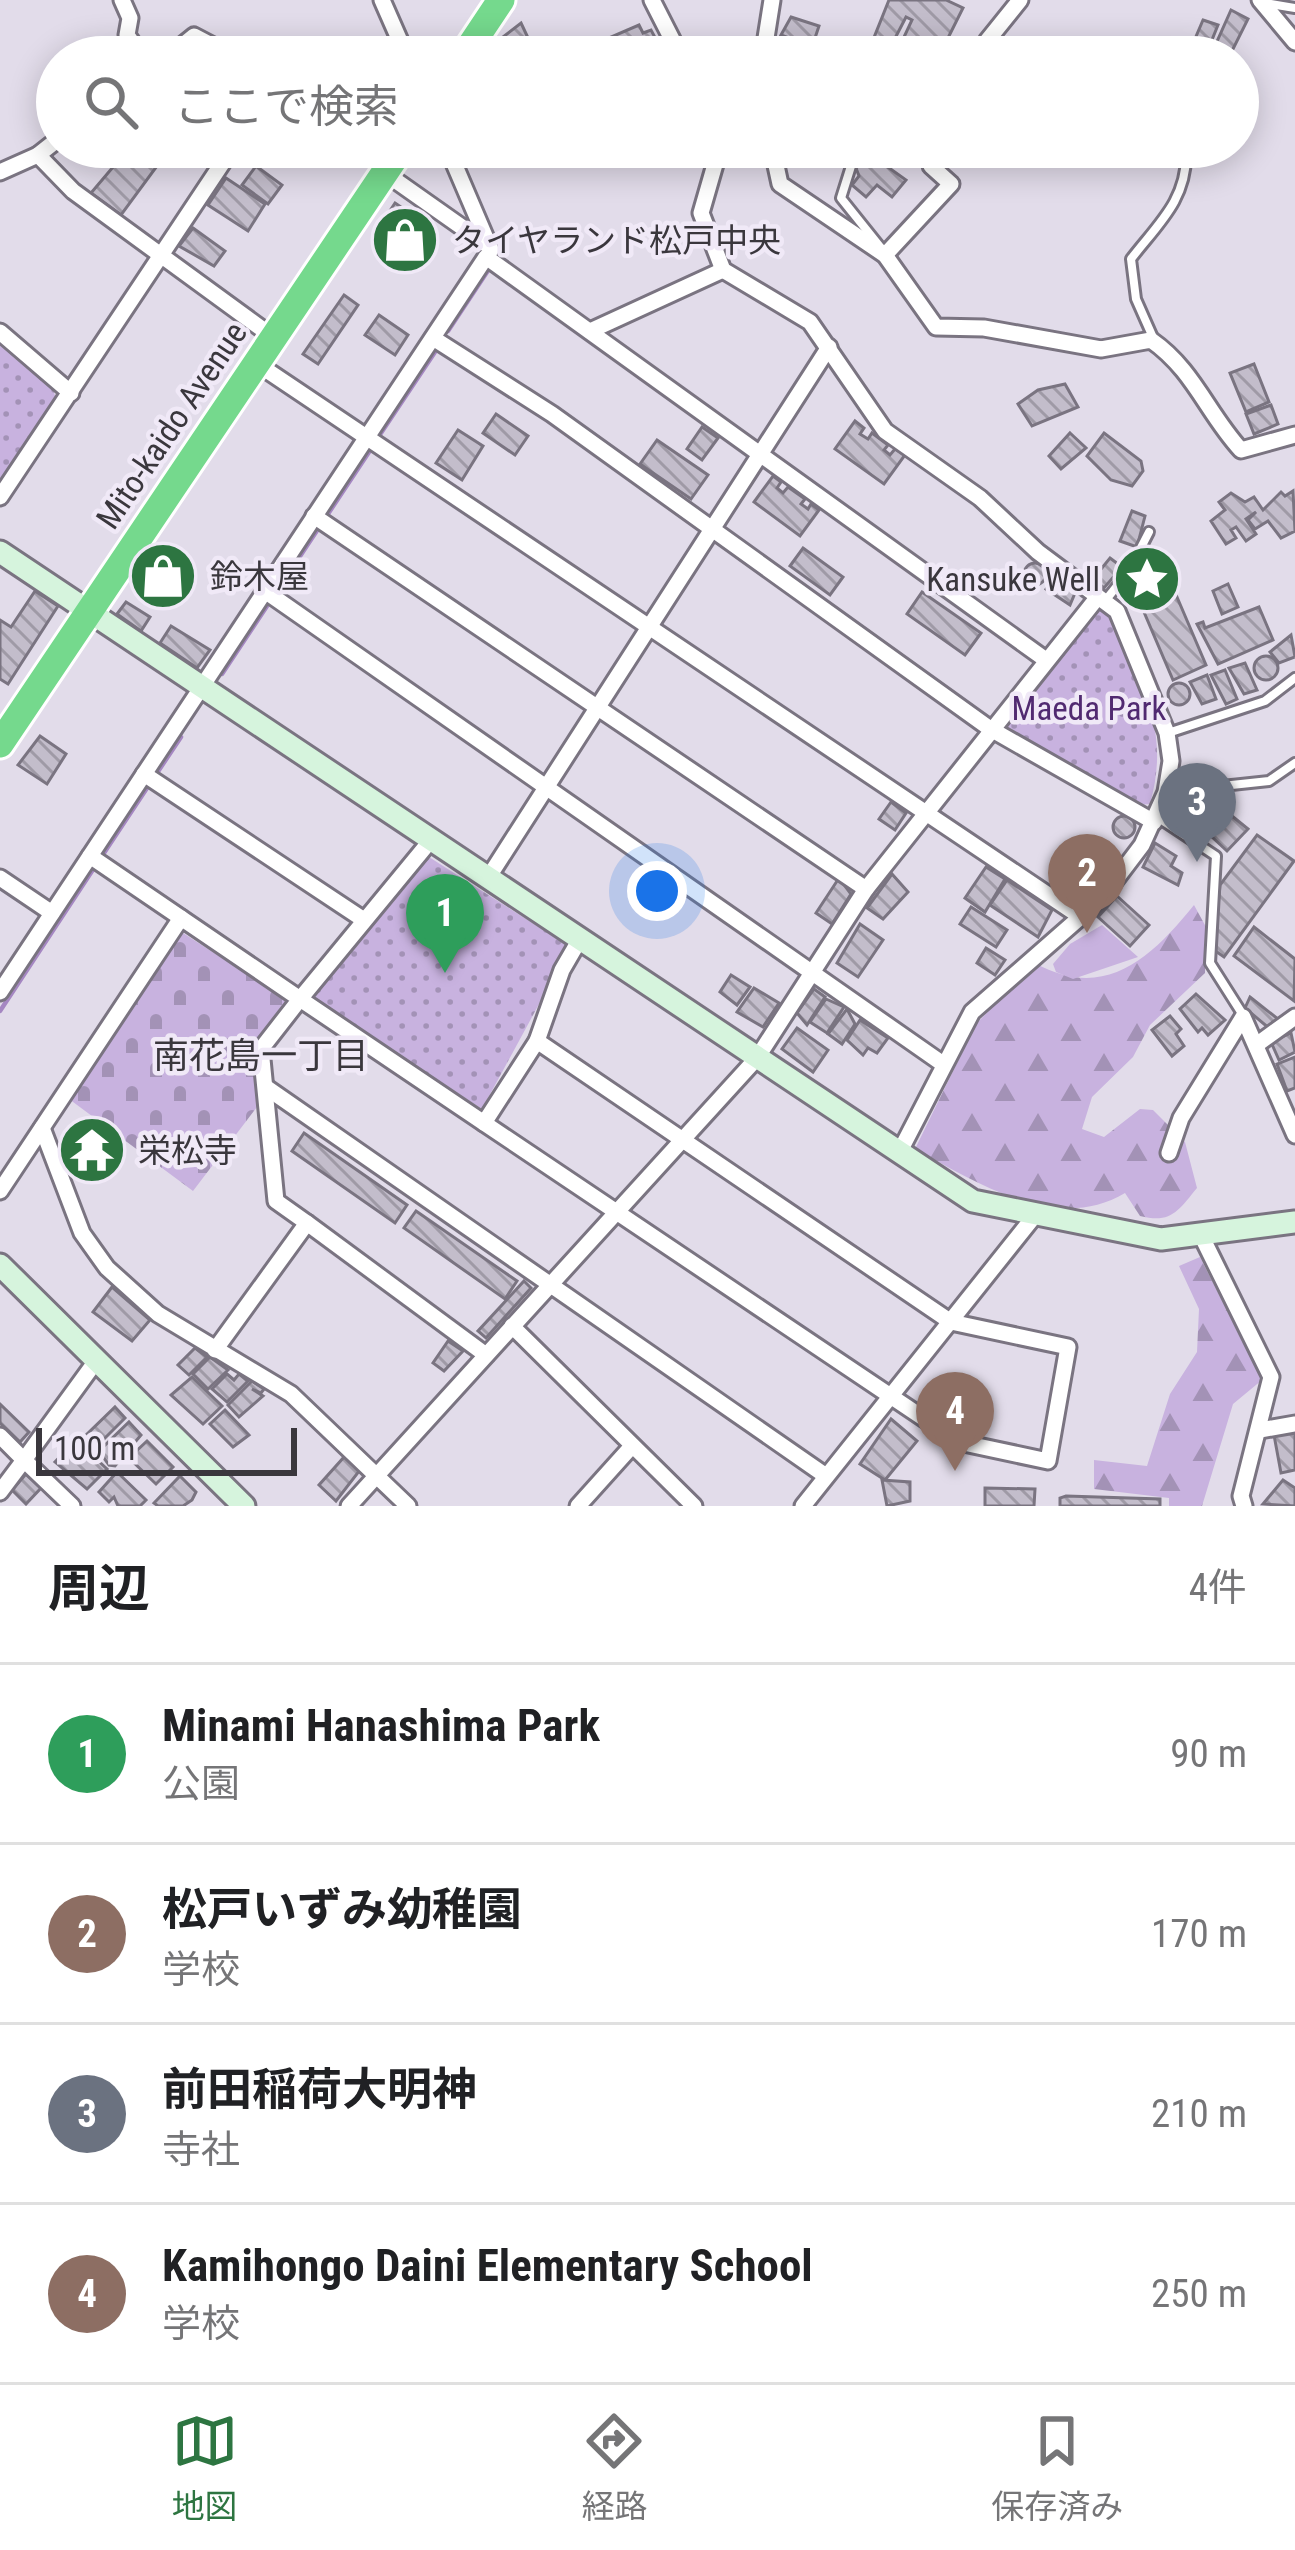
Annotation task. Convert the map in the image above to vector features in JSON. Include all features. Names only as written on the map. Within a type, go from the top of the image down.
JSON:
[{"type":"highway","points":[[477,36],[501,0]]},
{"type":"highway","name":"Mito-kaido Avenue","points":[[0,745],[388,168]]},
{"type":"street","points":[[122,0],[130,18],[128,36]]},
{"type":"street","points":[[382,0],[397,36]]},
{"type":"street","points":[[652,0],[670,36]]},
{"type":"street","points":[[991,36],[1021,0]]},
{"type":"street","points":[[1262,1],[1295,42]]},
{"type":"street","points":[[766,36],[772,3]]},
{"type":"street","points":[[772,3],[774,36]]},
{"type":"street","points":[[0,172],[36,156]]},
{"type":"street","points":[[51,168],[73,191],[273,337]]},
{"type":"street","points":[[0,496],[218,168]]},
{"type":"street","points":[[456,168],[496,264]]},
{"type":"street","points":[[714,168],[701,213],[723,270],[810,322],[850,387],[885,431],[980,498],[1117,611],[1167,733],[1171,761],[1166,792],[1122,875],[972,1012],[899,1154]]},
{"type":"street","points":[[775,168],[790,194],[885,255],[936,327],[984,328],[1101,349],[1156,343],[1201,387],[1216,420],[1241,450],[1295,435]]},
{"type":"street","points":[[885,255],[951,184],[933,168]]},
{"type":"street","points":[[385,173],[490,247]]},
{"type":"street","points":[[0,992],[486,257],[1046,660]]},
{"type":"street","points":[[590,331],[723,270]]},
{"type":"street","points":[[0,332],[71,393]]},
{"type":"street","points":[[433,338],[552,413],[989,728],[1155,819]]},
{"type":"street","points":[[488,878],[829,347]]},
{"type":"street","points":[[256,362],[1078,916]]},
{"type":"street","points":[[314,516],[866,889]]},
{"type":"street","points":[[0,552],[973,1201],[1161,1239],[1295,1222]]},
{"type":"street","points":[[265,591],[943,1064]]},
{"type":"street","points":[[349,1506],[757,1058],[866,889],[989,728],[1101,600]]},
{"type":"street","points":[[144,773],[364,920]]},
{"type":"street","points":[[430,840],[261,1049],[276,1201],[486,1355]]},
{"type":"street","points":[[90,856],[889,1398],[959,1442],[1048,1461],[1068,1347],[951,1322],[537,1042]]},
{"type":"street","points":[[0,878],[52,913]]},
{"type":"street","points":[[0,1191],[181,918]]},
{"type":"street","points":[[484,1123],[537,1042],[562,970],[580,939]]},
{"type":"street","points":[[1169,1153],[1181,1118],[1243,1017],[1294,1130]]},
{"type":"street","points":[[1258,1043],[1295,1017]]},
{"type":"street","points":[[267,1088],[826,1476]]},
{"type":"street","points":[[42,1128],[82,1233],[107,1268],[158,1314],[291,1394],[408,1506]]},
{"type":"street","points":[[803,1506],[1036,1214]]},
{"type":"street","points":[[215,1350],[307,1223]]},
{"type":"street","points":[[1201,1235],[1271,1376],[1240,1496],[1244,1506]]},
{"type":"street","points":[[0,1265],[244,1506]]},
{"type":"street","points":[[512,1326],[694,1506]]},
{"type":"street","points":[[0,1492],[96,1361]]},
{"type":"street","points":[[1260,1430],[1295,1424]]},
{"type":"street","points":[[0,1436],[72,1506]]},
{"type":"street","points":[[578,1506],[632,1446]]},
{"type":"lane","points":[[1262,1],[1295,8]]},
{"type":"lane","points":[[850,168],[841,198],[885,255]]},
{"type":"lane","points":[[1156,343],[1136,299],[1131,259],[1176,201],[1187,181],[1187,168]]},
{"type":"lane","points":[[1101,600],[1130,571],[1149,532]]},
{"type":"lane","points":[[1167,733],[1265,701],[1295,678]]},
{"type":"lane","points":[[1166,792],[1269,781],[1295,763]]},
{"type":"lane","points":[[1155,819],[1216,856],[1210,963],[1243,1017]]},
{"type":"green space","points":[[0,345],[51,383],[57,402],[0,482]]},
{"type":"green space","name":"Maeda Park","points":[[1097,607],[1107,611],[1149,704],[1157,750],[1150,804],[1139,805],[1002,724]]},
{"type":"green space","points":[[429,857],[570,947],[482,1109],[312,999]]},
{"type":"green space","points":[[1194,905],[1206,927],[1205,973],[1150,1025],[1133,1057],[1092,1097],[1082,1129],[1104,1137],[1140,1109],[1153,1110],[1185,1142],[1197,1188],[1179,1209],[1167,1217],[1140,1216],[1125,1193],[1099,1204],[1045,1206],[991,1189],[915,1149],[976,1024],[1035,963],[1060,974],[1105,976],[1143,957]]},
{"type":"green space","points":[[1102,925],[1138,957],[1073,979],[1056,972],[1053,964],[1070,944]]},
{"type":"green space","points":[[183,933],[287,1000],[252,1047],[257,1107],[193,1191],[69,1099]]},
{"type":"green space","points":[[1200,1257],[1262,1380],[1233,1404],[1202,1506],[1169,1506],[1169,1498],[1094,1489],[1094,1460],[1147,1466],[1170,1394],[1197,1352],[1199,1309],[1179,1266]]},
{"type":"building","points":[[889,0],[946,0],[963,8],[949,36],[904,36],[912,20],[906,17],[896,36],[875,36]]},
{"type":"building","points":[[1231,10],[1248,19],[1240,36],[1219,36]]},
{"type":"building","points":[[791,17],[819,26],[816,36],[781,35]]},
{"type":"building","points":[[1203,20],[1218,25],[1214,36],[1196,36]]},
{"type":"building","points":[[521,23],[527,36],[504,36]]},
{"type":"building","points":[[639,25],[643,33],[651,30],[654,36],[613,36]]},
{"type":"building","points":[[112,168],[156,168],[121,215],[91,193]]},
{"type":"building","points":[[259,168],[282,185],[268,204],[242,185]]},
{"type":"building","points":[[856,168],[889,168],[906,180],[892,197],[877,185],[866,197],[852,185],[859,176]]},
{"type":"building","points":[[226,178],[265,204],[248,231],[208,205]]},
{"type":"building","points":[[395,203],[414,216],[410,222],[424,231],[409,254],[376,232]]},
{"type":"building","points":[[193,228],[225,251],[214,266],[179,246]]},
{"type":"building","points":[[344,295],[358,305],[318,364],[303,354]]},
{"type":"building","points":[[379,315],[408,335],[395,355],[365,335]]},
{"type":"building","points":[[1254,364],[1269,402],[1246,412],[1230,373]]},
{"type":"building","points":[[1065,384],[1078,407],[1032,426],[1018,404],[1038,390]]},
{"type":"building","points":[[1271,405],[1278,424],[1254,434],[1246,414]]},
{"type":"building","points":[[496,414],[528,436],[515,455],[483,433]]},
{"type":"building","points":[[855,421],[864,428],[860,434],[868,439],[872,433],[888,445],[884,450],[890,455],[895,449],[905,455],[884,484],[835,449]]},
{"type":"building","points":[[702,427],[718,438],[702,460],[687,449]]},
{"type":"building","points":[[458,430],[483,446],[462,480],[436,463]]},
{"type":"building","points":[[1070,433],[1086,448],[1061,469],[1049,456]]},
{"type":"building","points":[[1104,433],[1141,461],[1143,471],[1132,486],[1111,480],[1087,456]]},
{"type":"building","points":[[657,440],[708,475],[691,499],[640,464]]},
{"type":"building","points":[[773,476],[781,482],[777,488],[783,493],[788,487],[805,499],[801,504],[819,510],[800,536],[754,502]]},
{"type":"building","points":[[1293,491],[1295,531],[1281,538],[1268,521],[1255,529],[1248,520],[1256,512],[1246,519],[1256,534],[1246,541],[1236,527],[1231,530],[1236,538],[1226,544],[1211,521],[1225,510],[1219,502],[1231,493],[1245,502],[1254,497],[1263,510],[1281,492],[1285,496]]},
{"type":"building","points":[[1132,511],[1145,516],[1137,547],[1120,541]]},
{"type":"building","points":[[803,548],[843,577],[830,595],[790,566]]},
{"type":"building","points":[[162,552],[183,567],[162,592],[143,578]]},
{"type":"building","points":[[1110,558],[1122,567],[1104,588],[1093,579]]},
{"type":"building","points":[[1035,563],[1046,574],[1035,585],[1024,574]]},
{"type":"building","points":[[1054,578],[1075,593],[1070,605],[1046,589]]},
{"type":"building","points":[[1171,583],[1206,665],[1173,680],[1138,598]]},
{"type":"building","points":[[1228,584],[1238,607],[1222,614],[1213,591]]},
{"type":"building","points":[[35,591],[58,606],[8,684],[0,679],[0,620],[11,627]]},
{"type":"building","points":[[922,592],[981,633],[965,655],[907,614]]},
{"type":"building","points":[[126,602],[150,617],[141,631],[117,614]]},
{"type":"building","points":[[1259,607],[1273,640],[1218,664],[1197,624],[1203,622],[1205,628]]},
{"type":"building","points":[[171,626],[210,650],[197,668],[160,643]]},
{"type":"building","points":[[1291,635],[1295,657],[1279,663],[1270,652]]},
{"type":"building","points":[[1266,656],[1278,668],[1266,680],[1254,668]]},
{"type":"building","points":[[1245,663],[1257,690],[1244,694],[1229,668]]},
{"type":"building","points":[[1225,670],[1237,699],[1226,704],[1211,675]]},
{"type":"building","points":[[1207,675],[1216,699],[1202,704],[1190,682]]},
{"type":"building","points":[[1179,683],[1190,694],[1179,705],[1168,694]]},
{"type":"building","points":[[40,736],[66,754],[47,784],[18,765]]},
{"type":"building","points":[[1194,798],[1198,825],[1190,829],[1175,819],[1172,803]]},
{"type":"building","points":[[1213,800],[1218,821],[1209,832],[1198,824],[1196,801]]},
{"type":"building","points":[[891,802],[906,813],[895,830],[879,819]]},
{"type":"building","points":[[1124,816],[1135,827],[1124,838],[1113,827]]},
{"type":"building","points":[[1232,816],[1248,829],[1227,851],[1210,835],[1222,819]]},
{"type":"building","points":[[1257,835],[1294,861],[1224,957],[1214,950],[1220,885]]},
{"type":"building","points":[[1155,843],[1176,856],[1171,866],[1182,873],[1178,885],[1143,867]]},
{"type":"building","points":[[986,867],[1005,879],[985,912],[965,898]]},
{"type":"building","points":[[892,874],[908,892],[883,919],[867,908]]},
{"type":"building","points":[[839,878],[851,894],[832,924],[816,913]]},
{"type":"building","points":[[1007,880],[1052,910],[1038,937],[990,905]]},
{"type":"building","points":[[1117,896],[1149,925],[1130,946],[1098,917]]},
{"type":"building","points":[[971,907],[1007,930],[996,947],[960,924]]},
{"type":"building","points":[[860,924],[883,940],[858,977],[837,963]]},
{"type":"building","points":[[1254,927],[1295,959],[1294,1001],[1234,956]]},
{"type":"building","points":[[986,948],[1005,960],[995,975],[977,963]]},
{"type":"building","points":[[731,975],[750,987],[737,1005],[720,992]]},
{"type":"building","points":[[754,988],[779,1003],[763,1027],[737,1012]]},
{"type":"building","points":[[814,989],[825,997],[807,1025],[797,1013]]},
{"type":"building","points":[[1196,994],[1225,1020],[1208,1035],[1202,1028],[1198,1032],[1180,1009]]},
{"type":"building","points":[[1250,997],[1278,1019],[1270,1029],[1245,1008]]},
{"type":"building","points":[[826,999],[844,1007],[827,1033],[810,1022]]},
{"type":"building","points":[[847,1009],[855,1024],[842,1044],[828,1034]]},
{"type":"building","points":[[1170,1016],[1181,1029],[1176,1034],[1184,1046],[1172,1056],[1152,1030]]},
{"type":"building","points":[[860,1020],[888,1038],[877,1053],[868,1048],[863,1055],[847,1040]]},
{"type":"building","points":[[797,1028],[828,1050],[813,1072],[782,1049]]},
{"type":"building","points":[[1291,1033],[1295,1052],[1279,1060],[1271,1042]]},
{"type":"building","points":[[1295,1057],[1295,1088],[1287,1091],[1277,1064]]},
{"type":"building","points":[[304,1133],[407,1205],[395,1223],[292,1151]]},
{"type":"building","points":[[416,1211],[517,1281],[505,1299],[404,1228]]},
{"type":"building","points":[[524,1281],[531,1288],[486,1338],[478,1331]]},
{"type":"building","points":[[112,1287],[150,1320],[132,1341],[93,1312]]},
{"type":"building","points":[[448,1341],[463,1351],[444,1371],[433,1363]]},
{"type":"building","points":[[195,1348],[207,1357],[189,1375],[178,1365]]},
{"type":"building","points":[[210,1357],[228,1370],[208,1389],[193,1374]]},
{"type":"building","points":[[227,1374],[234,1380],[239,1374],[248,1381],[227,1402],[212,1389]]},
{"type":"building","points":[[192,1377],[222,1406],[203,1424],[171,1395]]},
{"type":"building","points":[[252,1381],[264,1389],[261,1393],[252,1389],[263,1396],[239,1417],[228,1405]]},
{"type":"building","points":[[0,1404],[29,1432],[20,1442],[0,1423]]},
{"type":"building","points":[[115,1407],[125,1418],[95,1448],[84,1437]]},
{"type":"building","points":[[225,1410],[249,1435],[233,1447],[210,1424]]},
{"type":"building","points":[[891,1419],[917,1441],[885,1480],[860,1464]]},
{"type":"building","points":[[129,1422],[141,1435],[115,1466],[109,1465],[99,1451]]},
{"type":"building","points":[[1295,1431],[1295,1470],[1281,1473],[1274,1435]]},
{"type":"building","points":[[76,1440],[107,1469],[87,1489],[55,1462]]},
{"type":"building","points":[[147,1441],[173,1467],[156,1484],[129,1458]]},
{"type":"building","points":[[345,1456],[360,1470],[336,1501],[319,1485]]},
{"type":"building","points":[[117,1472],[146,1500],[140,1506],[118,1506],[114,1497],[109,1502],[99,1492]]},
{"type":"building","points":[[26,1474],[41,1488],[26,1504],[12,1490]]},
{"type":"building","points":[[180,1476],[196,1492],[192,1500],[183,1506],[154,1503]]},
{"type":"building","points":[[882,1480],[910,1482],[910,1501],[887,1506]]},
{"type":"building","points":[[1283,1480],[1295,1488],[1295,1506],[1263,1504]]},
{"type":"building","points":[[985,1488],[1035,1489],[1034,1506],[985,1506]]},
{"type":"building","points":[[1060,1498],[1160,1499],[1160,1506],[1060,1506]]},
{"type":"waterway","points":[[448,331],[491,266]]},
{"type":"waterway","points":[[377,439],[435,352]]},
{"type":"waterway","points":[[222,674],[371,449]]},
{"type":"waterway","points":[[155,776],[181,737]]},
{"type":"waterway","points":[[102,856],[149,785]]},
{"type":"waterway","points":[[0,1011],[96,865]]},
{"type":"place","name":"タイヤランド松戸中央","points":[[405,240]]},
{"type":"place","name":"鈴木屋","points":[[163,576]]},
{"type":"place","name":"Kansuke Well","points":[[1147,579]]},
{"type":"place","name":"前田稲荷大明神","points":[[1197,862]]},
{"type":"place","name":"松戸いずみ幼稚園","points":[[1087,933]]},
{"type":"place","name":"Minami Hanashima Park","points":[[445,973]]},
{"type":"place","name":"栄松寺","points":[[92,1150]]},
{"type":"place","name":"Kamihongo Daini Elementary School","points":[[955,1471]]},
{"type":"district","name":"南花島一丁目","points":[[261,1055]]}]
